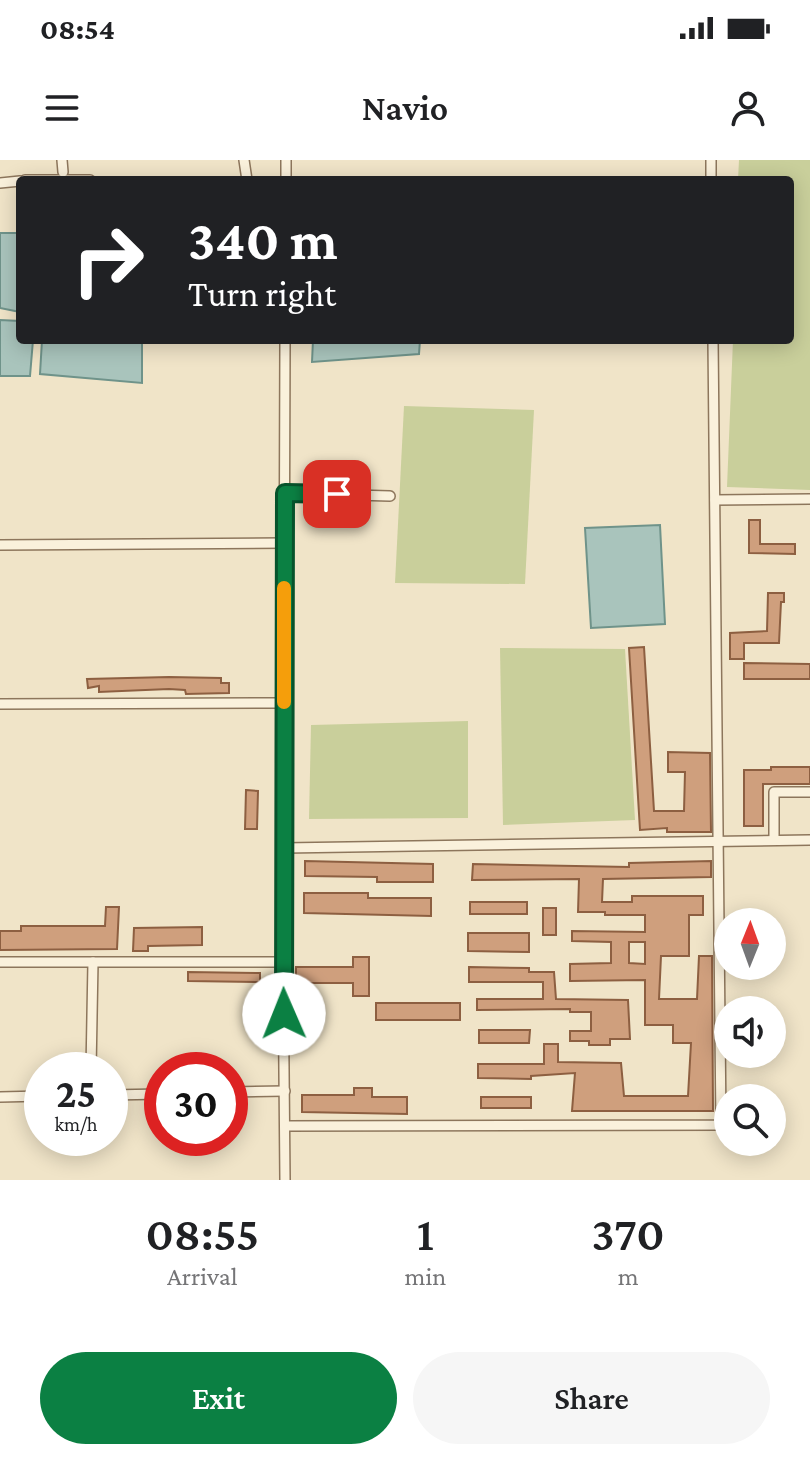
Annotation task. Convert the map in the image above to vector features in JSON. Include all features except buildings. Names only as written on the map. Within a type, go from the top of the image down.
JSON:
[{"type":"street","points":[[62,160],[63,172]]},
{"type":"street","points":[[285,344],[285,1180]]},
{"type":"street","points":[[285,1126],[721,1125],[713,344]]},
{"type":"street","points":[[285,493],[390,496]]},
{"type":"street","points":[[715,500],[810,499]]},
{"type":"street","points":[[0,545],[285,543]]},
{"type":"street","points":[[0,704],[284,703]]},
{"type":"street","points":[[774,840],[774,792],[810,792]]},
{"type":"street","points":[[284,848],[810,840]]},
{"type":"street","points":[[0,962],[283,962]]},
{"type":"street","points":[[91,1052],[93,962]]},
{"type":"street","points":[[248,1092],[285,1091]]},
{"type":"street","points":[[0,1097],[24,1096]]},
{"type":"green space","points":[[739,160],[810,160],[810,490],[727,487],[733,344],[794,344],[794,176],[738,176]]},
{"type":"green space","points":[[404,406],[534,410],[525,584],[395,583]]},
{"type":"green space","points":[[500,648],[625,649],[635,820],[503,825]]},
{"type":"green space","points":[[468,721],[468,818],[309,819],[311,725]]},
{"type":"water","points":[[0,233],[16,233],[16,311],[0,308]]},
{"type":"water","points":[[0,320],[16,321],[16,344],[33,344],[30,376],[0,376]]},
{"type":"water","points":[[42,344],[142,344],[142,383],[40,374]]},
{"type":"water","points":[[313,344],[420,344],[419,354],[312,362]]},
{"type":"water","points":[[660,525],[665,624],[591,628],[585,528]]},
{"type":"slow traffic","points":[[284,588],[284,702]]},
{"type":"route","points":[[284,1014],[285,493],[337,494]]}]
